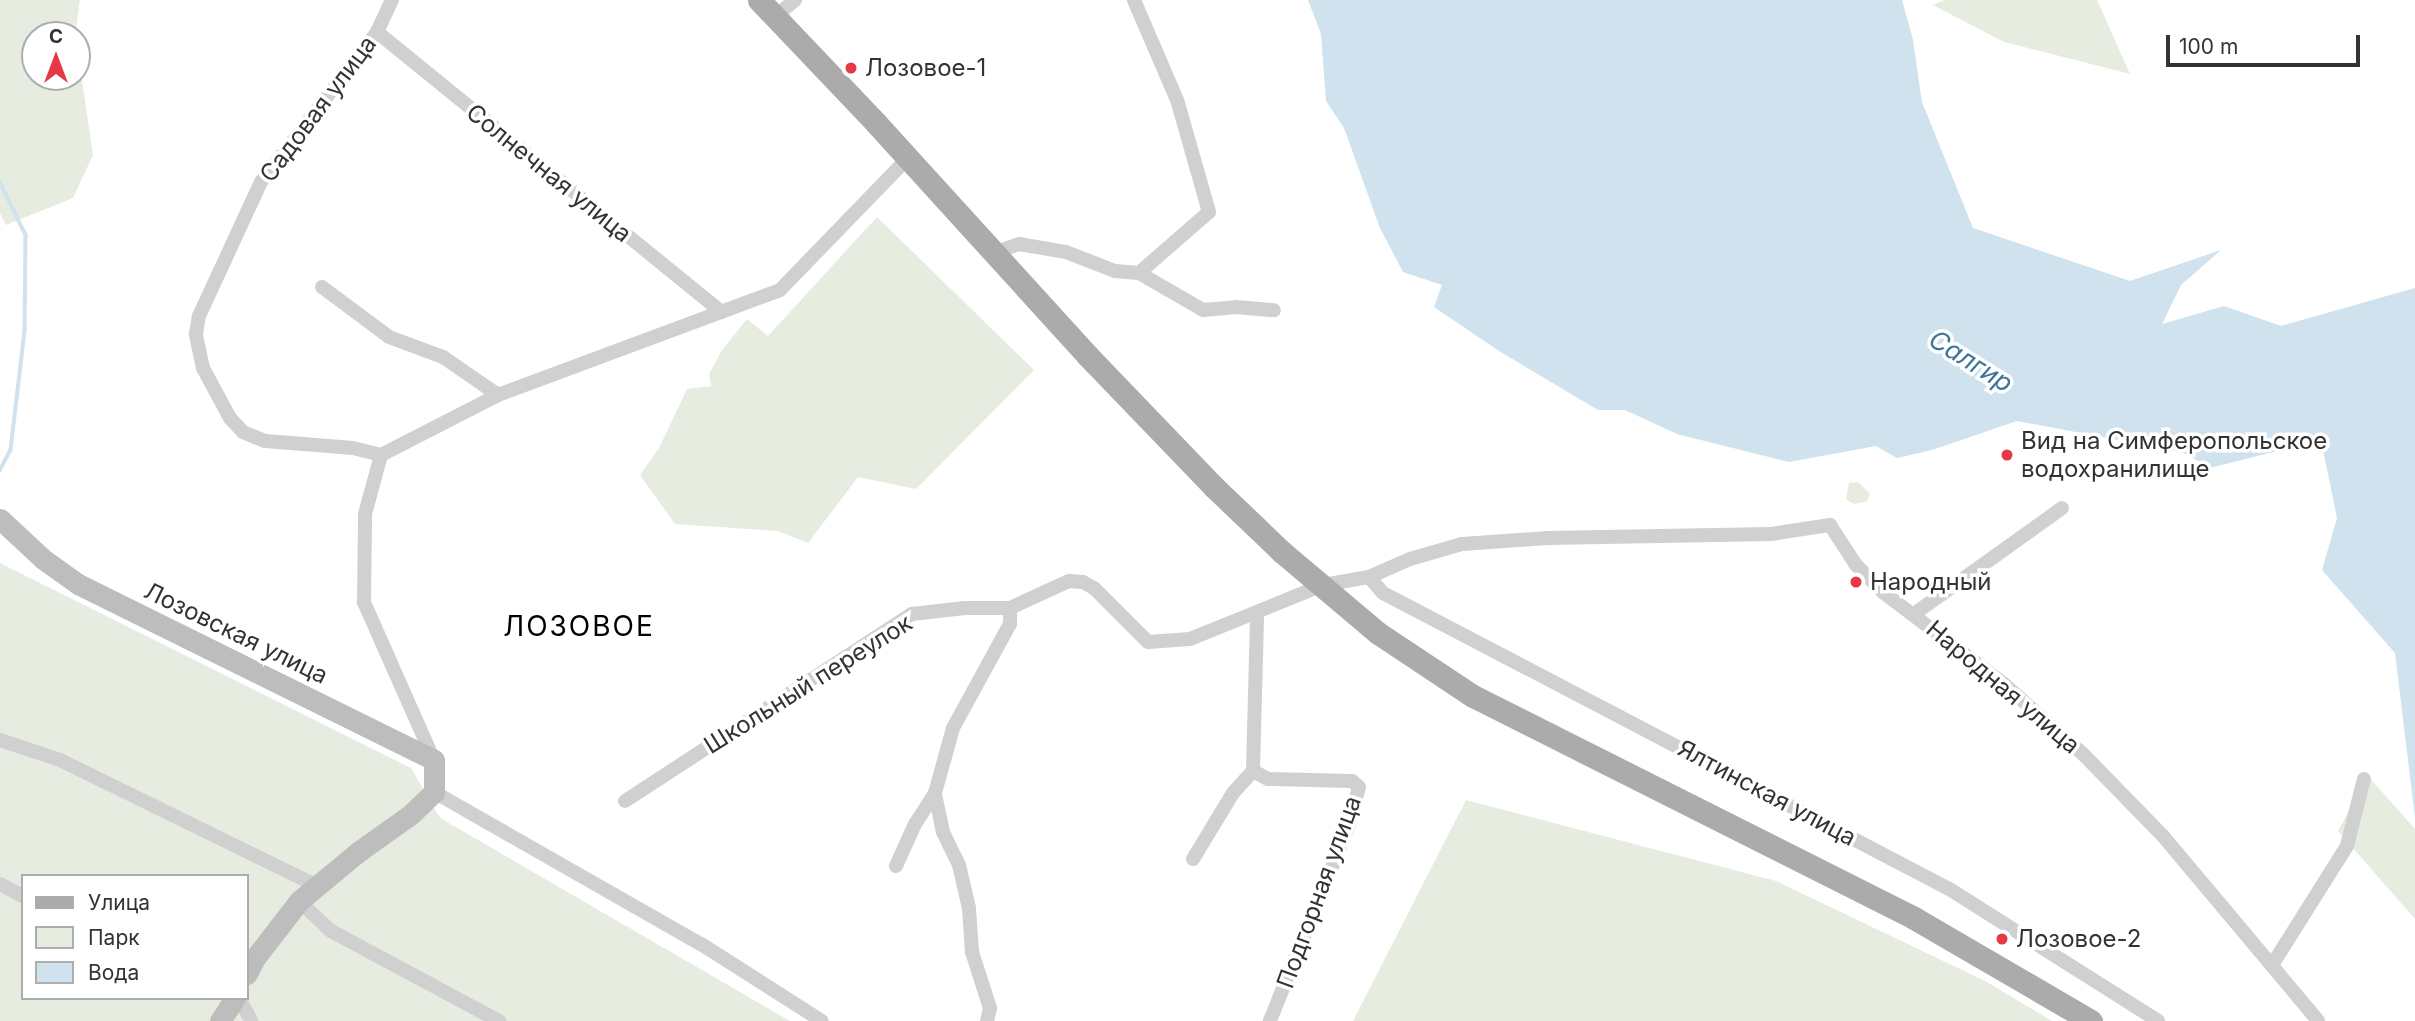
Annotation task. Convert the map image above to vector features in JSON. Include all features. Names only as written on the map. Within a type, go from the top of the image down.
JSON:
[{"type":"main road","points":[[759,0],[1214,487],[1282,552],[1378,633],[1473,696],[1914,918],[2091,1021]]},
{"type":"main road","name":"Лозовская улица","points":[[0,519],[43,559],[78,584],[434,760]]},
{"type":"main road","points":[[248,972],[255,958],[299,901],[410,815],[434,792],[434,760]]},
{"type":"main road","points":[[220,1021],[236,1000]]},
{"type":"street","name":"Садовая улица","points":[[381,454],[353,448],[265,440],[243,432],[230,418],[203,368],[196,334],[200,316],[261,182],[377,32],[392,0]]},
{"type":"street","points":[[776,16],[795,0]]},
{"type":"street","points":[[1134,0],[1177,100],[1209,212],[1139,273]]},
{"type":"street","name":"Солнечная улица","points":[[377,32],[722,312]]},
{"type":"street","points":[[434,760],[364,602],[365,514],[381,454],[499,395],[780,290],[908,158]]},
{"type":"street","points":[[993,253],[1019,244],[1066,252],[1115,271],[1139,273],[1202,310],[1236,307],[1274,310]]},
{"type":"street","points":[[322,287],[389,337],[443,357],[499,395]]},
{"type":"street","points":[[1914,614],[2062,509]]},
{"type":"street","name":"Народная улица","points":[[1083,582],[1094,588],[1148,642],[1190,639],[1323,585],[1369,577],[1410,559],[1462,544],[1547,538],[1771,534],[1830,525],[1856,565],[1884,593],[2005,685],[2083,754],[2163,836],[2318,1021]]},
{"type":"street","name":"Ялтинская улица","points":[[1369,577],[1383,593],[1951,890],[2158,1021]]},
{"type":"street","name":"Школьный переулок","points":[[625,801],[912,614],[965,608],[1010,608],[1069,581],[1083,582]]},
{"type":"street","points":[[896,866],[915,824],[934,793],[953,728],[1010,624],[1010,608]]},
{"type":"street","points":[[1193,859],[1233,793],[1253,771],[1257,614]]},
{"type":"street","points":[[0,740],[60,760],[317,886]]},
{"type":"street","name":"Подгорная улица","points":[[1253,771],[1268,779],[1352,781],[1359,787],[1349,825],[1270,1021]]},
{"type":"street","points":[[2272,965],[2347,846],[2364,779]]},
{"type":"street","points":[[434,792],[701,943],[822,1021]]},
{"type":"street","points":[[934,793],[943,832],[959,865],[969,908],[972,952],[990,1008],[987,1021]]},
{"type":"street","points":[[0,884],[21,895]]},
{"type":"street","points":[[299,901],[331,931],[499,1021]]},
{"type":"street","points":[[238,1000],[251,1021]]},
{"type":"green space","points":[[0,0],[80,0],[77,21],[21,21],[21,91],[84,91],[93,155],[73,198],[6,225],[0,213]]},
{"type":"green space","points":[[1945,0],[2097,0],[2130,74],[2004,42],[1933,5]]},
{"type":"green space","points":[[877,217],[1034,370],[916,489],[858,477],[808,543],[778,531],[675,524],[640,475],[659,448],[687,389],[711,386],[709,374],[722,350],[747,319],[768,336]]},
{"type":"green space","points":[[1858,482],[1870,494],[1867,501],[1854,504],[1846,499],[1849,483]]},
{"type":"green space","points":[[0,563],[411,768],[440,818],[790,1021],[0,1021]]},
{"type":"green space","points":[[2368,776],[2415,829],[2415,919],[2338,831]]},
{"type":"green space","points":[[1466,800],[1776,881],[1985,981],[2052,1021],[1353,1021]]},
{"type":"water","name":"Салгир","points":[[1308,0],[1902,0],[1913,40],[1922,102],[1973,228],[2130,281],[2221,250],[2181,285],[2162,324],[2224,306],[2281,326],[2415,288],[2415,818],[2395,653],[2322,570],[2337,518],[2321,440],[2210,468],[2182,452],[2017,421],[1932,450],[1897,458],[1876,446],[1789,462],[1677,434],[1625,410],[1598,410],[1499,351],[1434,307],[1442,285],[1403,272],[1380,228],[1344,128],[1326,101],[1321,34]]},
{"type":"waterway","points":[[0,182],[26,235],[25,331],[11,450],[0,471]]},
{"type":"place","name":"Лозовое-1","points":[[851,68]]},
{"type":"place","name":"Вид на Симферопольское водохранилище","points":[[2007,455]]},
{"type":"place","name":"Народный","points":[[1856,582]]},
{"type":"place","name":"Лозовое-2","points":[[2002,939]]},
{"type":"district","name":"ЛОЗОВОЕ","points":[[579,626]]}]
